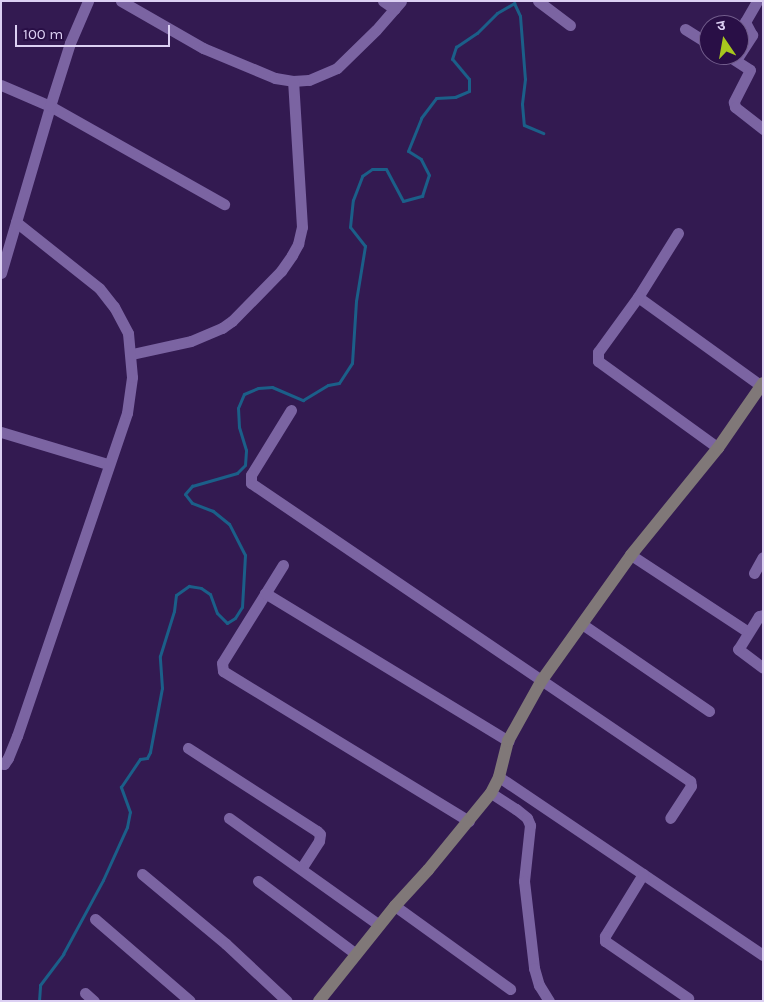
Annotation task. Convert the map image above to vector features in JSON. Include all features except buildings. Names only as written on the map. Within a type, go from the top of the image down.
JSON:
[{"type":"main road","points":[[319,1001],[379,925],[491,793],[499,778],[508,741],[542,680],[632,556],[718,448],[762,384]]},
{"type":"street","points":[[1,273],[3,261],[70,43],[88,1]]},
{"type":"street","points":[[121,1],[203,48],[275,78],[294,81],[309,80],[337,68],[398,5],[383,1]]},
{"type":"street","points":[[538,1],[570,25]]},
{"type":"street","points":[[749,15],[757,1]]},
{"type":"street","points":[[685,30],[699,38]]},
{"type":"street","points":[[742,65],[749,69],[750,72],[734,105],[763,129]]},
{"type":"street","points":[[132,354],[191,341],[222,328],[281,271],[292,256],[298,244],[302,227],[294,81]]},
{"type":"street","points":[[1,84],[50,106],[224,204]]},
{"type":"street","points":[[2,765],[17,736],[108,464],[127,413],[131,393],[132,354],[123,322],[114,307],[99,288],[16,222]]},
{"type":"street","points":[[678,233],[638,297],[598,352],[598,361],[718,448]]},
{"type":"street","points":[[638,297],[762,384]]},
{"type":"street","points":[[291,410],[250,475],[251,483],[690,781],[691,786],[670,818]]},
{"type":"street","points":[[1,432],[108,464]]},
{"type":"street","points":[[632,556],[748,632]]},
{"type":"street","points":[[754,572],[763,557]]},
{"type":"street","points":[[283,565],[222,664],[223,671],[469,821]]},
{"type":"street","points":[[265,593],[508,741]]},
{"type":"street","points":[[763,615],[759,616],[738,648],[738,650],[763,668]]},
{"type":"street","points":[[582,624],[709,711]]},
{"type":"street","points":[[188,748],[320,834],[319,841],[301,869]]},
{"type":"street","points":[[499,778],[763,955]]},
{"type":"street","points":[[491,793],[522,814],[530,825],[524,881],[534,968],[540,985],[549,1001]]},
{"type":"street","points":[[229,818],[379,925]]},
{"type":"street","points":[[142,874],[226,944],[287,1001]]},
{"type":"street","points":[[643,874],[605,936],[605,941],[688,998]]},
{"type":"street","points":[[258,881],[356,954]]},
{"type":"street","points":[[395,906],[510,989]]},
{"type":"street","points":[[95,919],[190,1001]]},
{"type":"waterway","points":[[39,1001],[40,985],[63,954],[103,880],[127,827],[130,812],[121,787],[140,759],[147,758],[150,752],[162,688],[160,656],[174,611],[176,595],[189,586],[201,588],[210,594],[217,613],[227,623],[235,618],[242,607],[245,555],[229,524],[213,511],[192,503],[185,494],[192,486],[237,473],[245,465],[246,450],[239,427],[238,408],[244,394],[258,388],[272,387],[303,400],[328,385],[339,383],[352,363],[356,301],[365,246],[350,227],[353,200],[362,176],[372,169],[386,169],[403,201],[422,196],[429,175],[421,159],[408,151],[421,118],[436,98],[455,97],[469,91],[469,79],[452,59],[456,47],[477,33],[497,13],[514,3],[520,16],[525,79],[522,104],[524,125],[543,133]]}]
